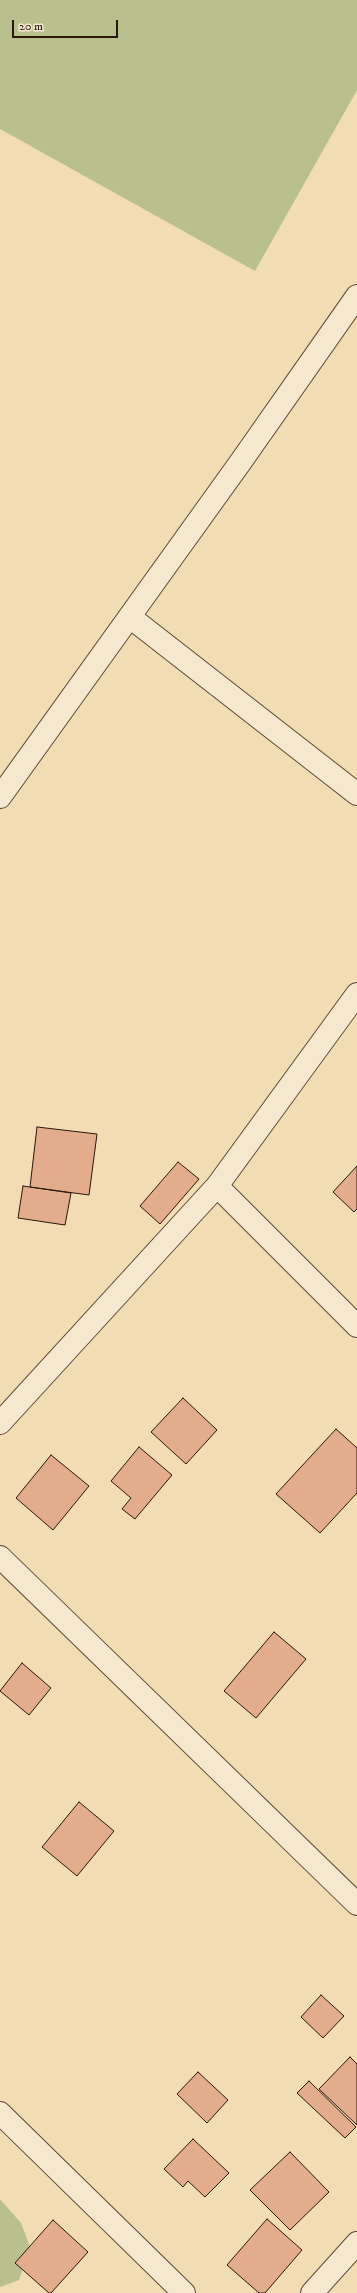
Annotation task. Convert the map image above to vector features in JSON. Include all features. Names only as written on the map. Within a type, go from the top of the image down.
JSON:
[{"type":"street","points":[[0,797],[130,617],[357,296]]},
{"type":"street","points":[[130,617],[357,794]]},
{"type":"street","points":[[0,1423],[217,1186],[357,994]]},
{"type":"street","points":[[217,1186],[357,1326]]},
{"type":"street","points":[[0,1557],[357,1904]]},
{"type":"street","points":[[0,2113],[184,2293]]},
{"type":"street","points":[[312,2293],[357,2243]]},
{"type":"green space","points":[[0,0],[357,0],[357,90],[255,271],[0,129]]},
{"type":"green space","points":[[0,2199],[21,2223],[30,2247],[19,2280],[0,2287]]},
{"type":"building","points":[[37,1127],[97,1134],[89,1195],[30,1187]]},
{"type":"building","points":[[178,1162],[199,1179],[160,1224],[140,1206]]},
{"type":"building","points":[[357,1166],[357,1209],[354,1212],[333,1192]]},
{"type":"building","points":[[23,1186],[71,1193],[65,1225],[18,1218]]},
{"type":"building","points":[[183,1398],[217,1430],[186,1464],[151,1432]]},
{"type":"building","points":[[336,1429],[357,1448],[357,1493],[320,1533],[276,1494]]},
{"type":"building","points":[[139,1447],[172,1475],[135,1519],[122,1509],[131,1498],[111,1481]]},
{"type":"building","points":[[51,1455],[89,1486],[53,1530],[16,1498]]},
{"type":"building","points":[[274,1632],[306,1659],[256,1718],[224,1691]]},
{"type":"building","points":[[22,1663],[51,1688],[29,1715],[0,1691]]},
{"type":"building","points":[[79,1802],[114,1831],[77,1876],[42,1847]]},
{"type":"building","points":[[321,1995],[344,2016],[323,2038],[301,2017]]},
{"type":"building","points":[[350,2057],[357,2064],[357,2125],[319,2089]]},
{"type":"building","points":[[198,2072],[228,2100],[207,2123],[177,2094]]},
{"type":"building","points":[[309,2081],[356,2127],[345,2138],[297,2093]]},
{"type":"building","points":[[193,2139],[229,2173],[205,2197],[188,2181],[183,2187],[164,2169]]},
{"type":"building","points":[[290,2152],[329,2192],[290,2230],[250,2190]]},
{"type":"building","points":[[267,2219],[302,2250],[265,2293],[259,2293],[227,2265]]},
{"type":"building","points":[[53,2220],[88,2252],[51,2293],[49,2293],[15,2263]]}]
